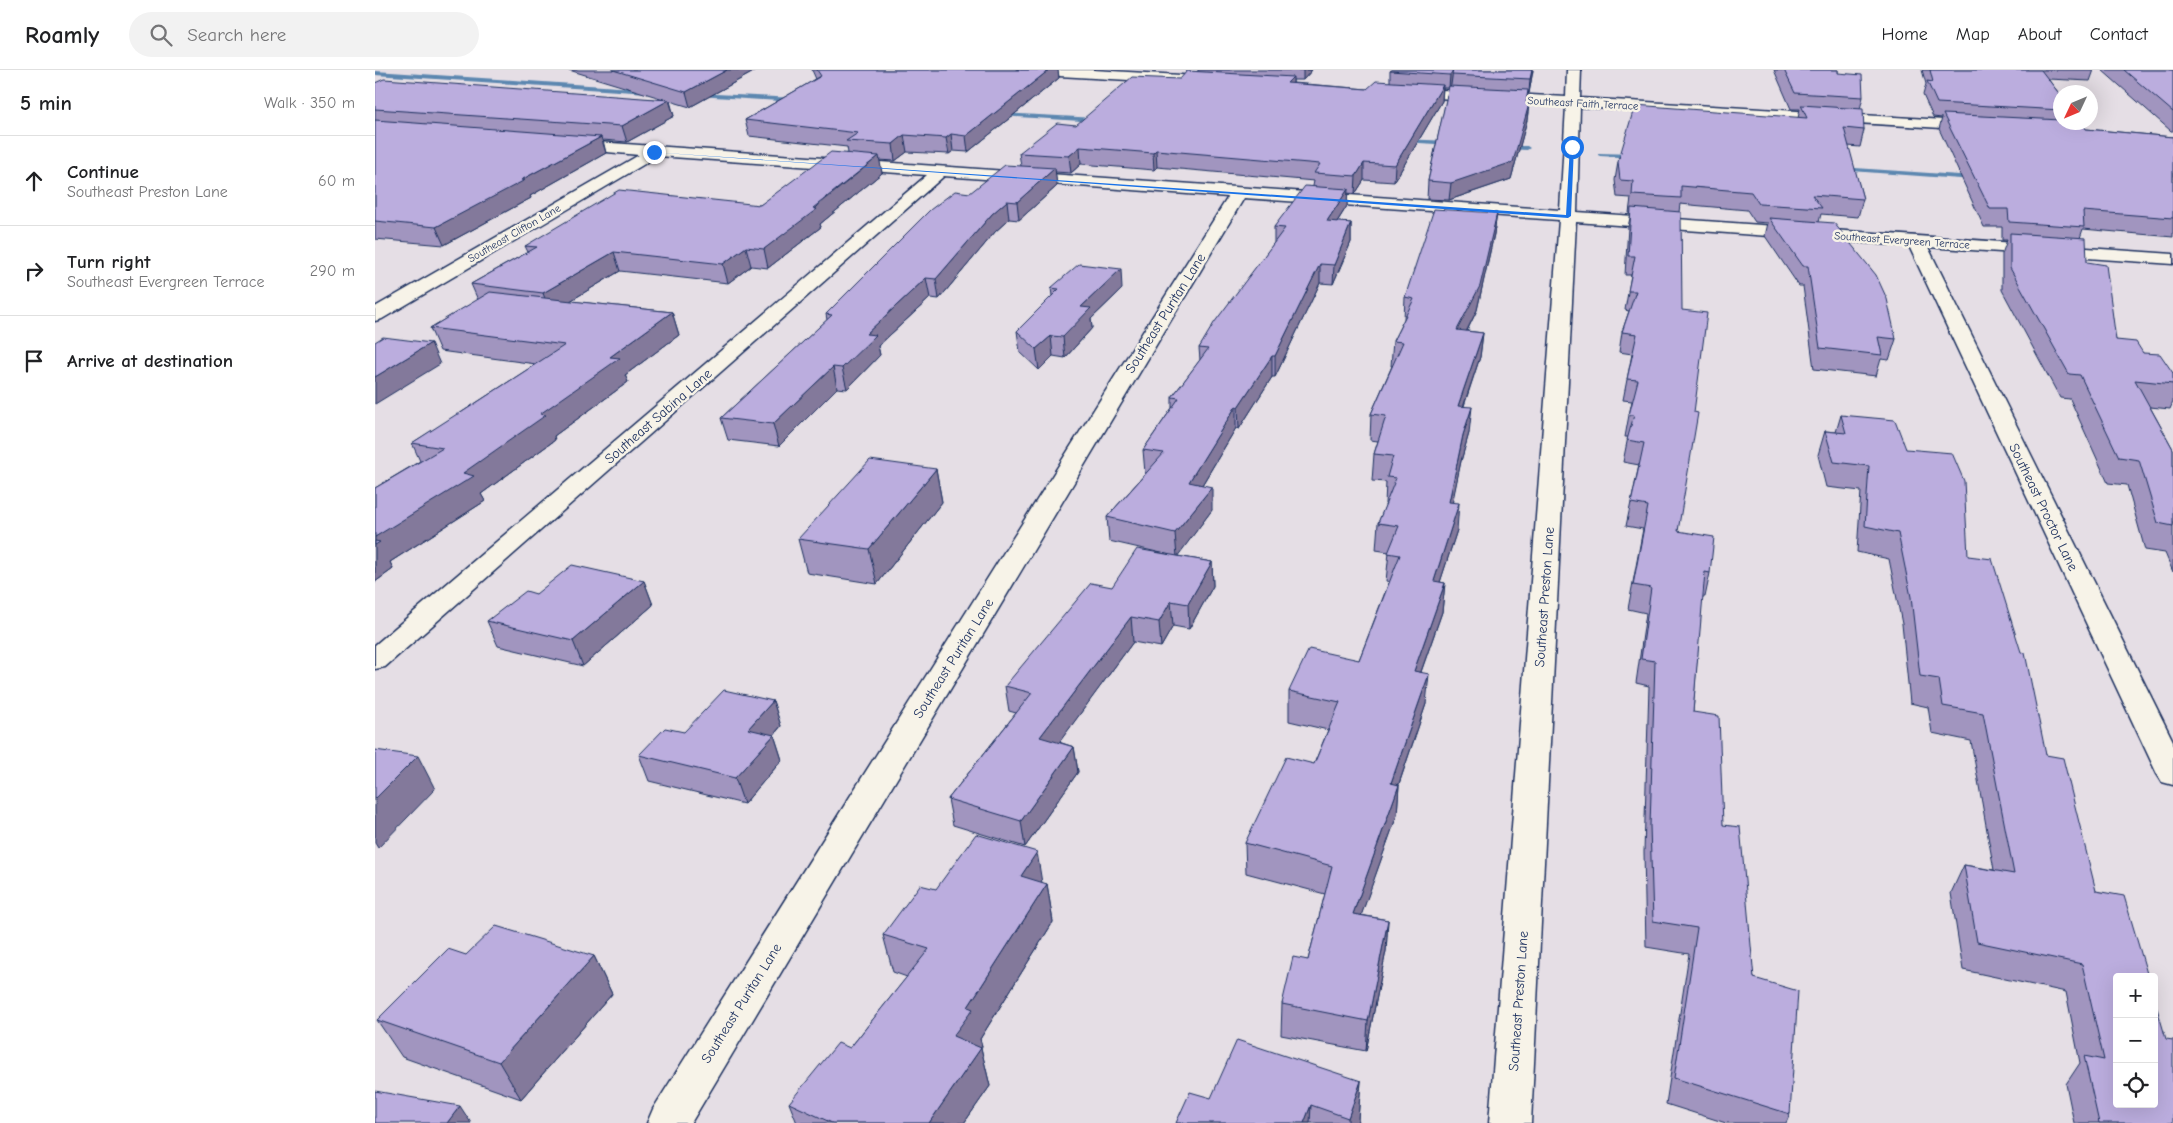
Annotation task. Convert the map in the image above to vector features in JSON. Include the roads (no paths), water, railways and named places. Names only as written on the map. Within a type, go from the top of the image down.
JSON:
[{"type":"street","points":[[1024,70],[1233,82]]},
{"type":"street","name":"Southeast Preston Lane","points":[[1510,1123],[1568,216],[1574,70]]},
{"type":"street","name":"Southeast Faith Terrace","points":[[1393,92],[1996,127]]},
{"type":"street","name":"Southeast Evergreen Terrace","points":[[556,144],[2173,259]]},
{"type":"street","name":"Southeast Clifton Lane","points":[[375,315],[654,152]]},
{"type":"street","name":"Southeast Sabina Lane","points":[[375,660],[941,172]]},
{"type":"street","name":"Southeast Puritan Lane","points":[[668,1123],[1239,192]]},
{"type":"street","name":"Southeast Proctor Lane","points":[[1916,241],[2173,774]]},
{"type":"waterway","points":[[375,73],[648,91]]},
{"type":"waterway","points":[[698,94],[795,100]]},
{"type":"waterway","points":[[1000,114],[1097,120]]},
{"type":"waterway","points":[[1404,140],[1451,143]]},
{"type":"waterway","points":[[1504,147],[1527,148]]},
{"type":"waterway","points":[[1600,154],[1635,156]]},
{"type":"waterway","points":[[1840,169],[1974,178]]}]
